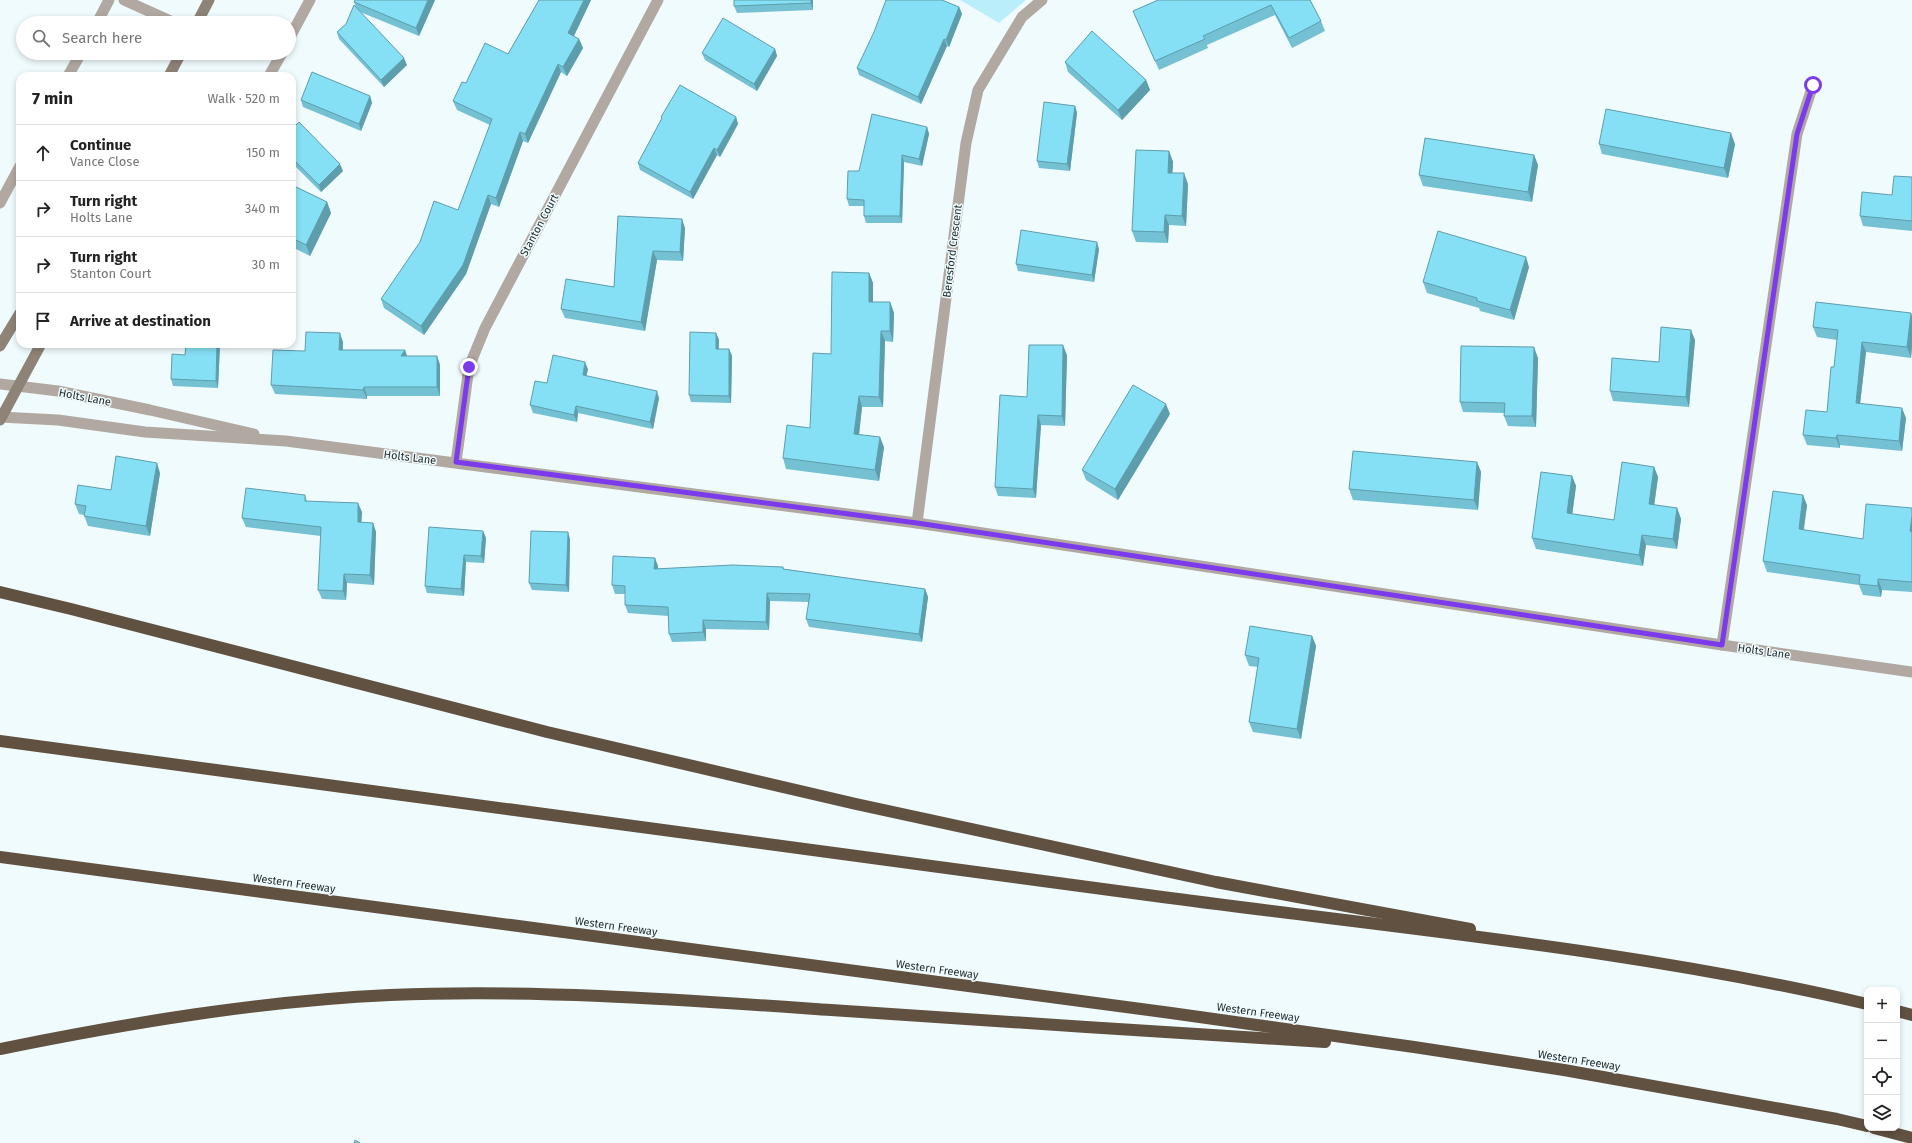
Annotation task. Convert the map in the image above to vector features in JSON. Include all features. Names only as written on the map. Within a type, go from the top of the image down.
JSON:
[{"type":"highway","points":[[0,592],[547,732],[856,804],[1216,882],[1374,910],[1579,951]]},
{"type":"highway","points":[[0,741],[1198,902],[1579,951],[1712,972],[1864,1003]]},
{"type":"highway","name":"Western Freeway","points":[[0,857],[1171,1013],[1414,1047],[1580,1073],[1837,1119],[1864,1125]]},
{"type":"highway","points":[[0,1049],[154,1020],[206,1013],[321,1000],[389,995],[468,994],[544,994],[689,1000],[1414,1047]]},
{"type":"highway","points":[[1900,1013],[1912,1015]]},
{"type":"highway","points":[[1885,1131],[1912,1138]]},
{"type":"main road","points":[[201,16],[209,0]]},
{"type":"main road","points":[[172,72],[178,60]]},
{"type":"main road","points":[[0,346],[16,320]]},
{"type":"main road","points":[[1,418],[39,348]]},
{"type":"street","points":[[101,16],[109,0]]},
{"type":"street","points":[[124,0],[159,16]]},
{"type":"street","points":[[296,26],[310,0]]},
{"type":"street","name":"Stanton Court","points":[[456,462],[469,367],[485,328],[658,0]]},
{"type":"street","name":"Beresford Crescent","points":[[917,523],[966,143],[978,90],[1022,17],[1042,0]]},
{"type":"street","points":[[70,72],[76,60]]},
{"type":"street","points":[[271,72],[278,60]]},
{"type":"street","points":[[1722,645],[1797,134],[1813,85]]},
{"type":"street","points":[[0,203],[16,173]]},
{"type":"street","name":"Holts Lane","points":[[0,384],[58,392],[143,408],[286,441]]},
{"type":"street","name":"Holts Lane","points":[[1,418],[58,420],[145,432],[286,441],[917,523],[1722,645],[1912,672]]},
{"type":"shaded area","points":[[960,0],[1026,0],[999,23]]},
{"type":"building","points":[[355,0],[428,0],[416,28],[354,2]]},
{"type":"building","points":[[539,0],[584,0],[568,33],[579,39],[563,67],[558,64],[525,134],[520,132],[496,198],[488,195],[463,265],[421,326],[381,299],[420,242],[434,201],[458,210],[492,119],[453,101],[462,82],[466,83],[485,43],[508,54]]},
{"type":"building","points":[[734,0],[811,0],[811,3],[734,6]]},
{"type":"building","points":[[886,0],[942,0],[959,7],[946,40],[944,39],[918,97],[857,68],[874,32]]},
{"type":"building","points":[[1158,0],[1310,0],[1321,21],[1289,38],[1271,5],[1203,36],[1205,39],[1155,61],[1133,11]]},
{"type":"building","points":[[354,5],[404,58],[381,80],[337,32],[346,24]]},
{"type":"building","points":[[723,18],[775,49],[754,84],[702,53]]},
{"type":"building","points":[[1092,31],[1146,80],[1118,110],[1065,62]]},
{"type":"building","points":[[312,72],[370,96],[359,124],[301,100]]},
{"type":"building","points":[[680,85],[736,117],[717,150],[714,148],[690,192],[638,163],[662,118],[661,117]]},
{"type":"building","points":[[1044,102],[1075,106],[1067,164],[1037,161]]},
{"type":"building","points":[[1606,109],[1731,133],[1724,168],[1599,144]]},
{"type":"building","points":[[872,114],[927,127],[919,159],[902,155],[900,216],[864,216],[864,200],[847,199],[848,171],[859,171]]},
{"type":"building","points":[[299,122],[340,164],[319,185],[296,162],[296,125]]},
{"type":"building","points":[[1425,138],[1534,155],[1528,192],[1419,175]]},
{"type":"building","points":[[1136,150],[1169,151],[1168,173],[1184,173],[1182,216],[1165,215],[1164,232],[1132,231]]},
{"type":"building","points":[[1894,176],[1912,177],[1912,221],[1860,216],[1862,192],[1892,195]]},
{"type":"building","points":[[296,187],[327,202],[306,245],[296,240]]},
{"type":"building","points":[[618,216],[682,219],[680,252],[653,251],[641,322],[561,309],[566,279],[614,287]]},
{"type":"building","points":[[1021,230],[1097,242],[1092,275],[1016,264]]},
{"type":"building","points":[[1438,231],[1526,257],[1510,310],[1477,301],[1477,298],[1423,282]]},
{"type":"building","points":[[832,272],[869,273],[869,302],[890,302],[890,331],[881,331],[879,397],[859,396],[854,434],[880,437],[875,470],[783,458],[787,425],[810,428],[813,353],[831,354]]},
{"type":"building","points":[[1816,302],[1911,313],[1907,347],[1862,342],[1856,403],[1902,408],[1899,441],[1837,435],[1836,438],[1803,435],[1806,410],[1827,412],[1831,367],[1834,367],[1838,330],[1813,327]]},
{"type":"building","points":[[1661,327],[1691,330],[1686,397],[1610,391],[1612,358],[1659,362]]},
{"type":"building","points":[[306,332],[340,333],[339,350],[405,350],[401,356],[437,356],[437,387],[364,387],[363,390],[271,385],[273,350],[305,351]]},
{"type":"building","points":[[690,332],[716,333],[716,349],[729,349],[729,396],[689,395]]},
{"type":"building","points":[[1029,345],[1063,345],[1062,416],[1038,415],[1033,489],[995,487],[1000,395],[1027,397]]},
{"type":"building","points":[[1461,346],[1534,347],[1532,416],[1504,416],[1505,403],[1460,402]]},
{"type":"building","points":[[186,348],[217,348],[216,381],[171,379],[172,354],[185,355]]},
{"type":"building","points":[[553,355],[585,362],[583,375],[657,391],[650,422],[576,406],[574,415],[530,405],[535,381],[547,383]]},
{"type":"building","points":[[1133,385],[1166,404],[1115,489],[1082,470]]},
{"type":"building","points":[[1353,451],[1477,462],[1474,500],[1349,489]]},
{"type":"building","points":[[116,456],[157,463],[146,526],[84,516],[86,506],[75,504],[78,485],[111,490]]},
{"type":"building","points":[[1622,462],[1654,467],[1649,504],[1677,508],[1673,539],[1642,535],[1639,555],[1532,538],[1541,472],[1572,476],[1567,513],[1614,520]]},
{"type":"building","points":[[246,488],[305,495],[305,501],[358,503],[358,522],[373,523],[370,575],[344,574],[343,591],[318,590],[321,527],[242,518]]},
{"type":"building","points":[[1773,491],[1803,495],[1799,529],[1863,539],[1866,504],[1912,508],[1910,531],[1912,532],[1912,582],[1878,579],[1878,586],[1859,584],[1860,575],[1763,561]]},
{"type":"building","points":[[429,527],[483,531],[481,556],[464,555],[461,589],[425,586]]},
{"type":"building","points":[[531,531],[568,532],[566,585],[529,583]]},
{"type":"building","points":[[613,556],[655,558],[654,569],[733,565],[783,567],[783,569],[925,589],[919,634],[806,619],[810,594],[767,593],[766,622],[703,620],[703,632],[669,634],[668,607],[625,605],[625,586],[612,585]]},
{"type":"building","points":[[1250,626],[1312,636],[1297,729],[1249,722],[1259,658],[1245,655]]},
{"type":"route","points":[[469,367],[456,462],[917,523],[1722,645],[1797,134],[1813,85]]}]
